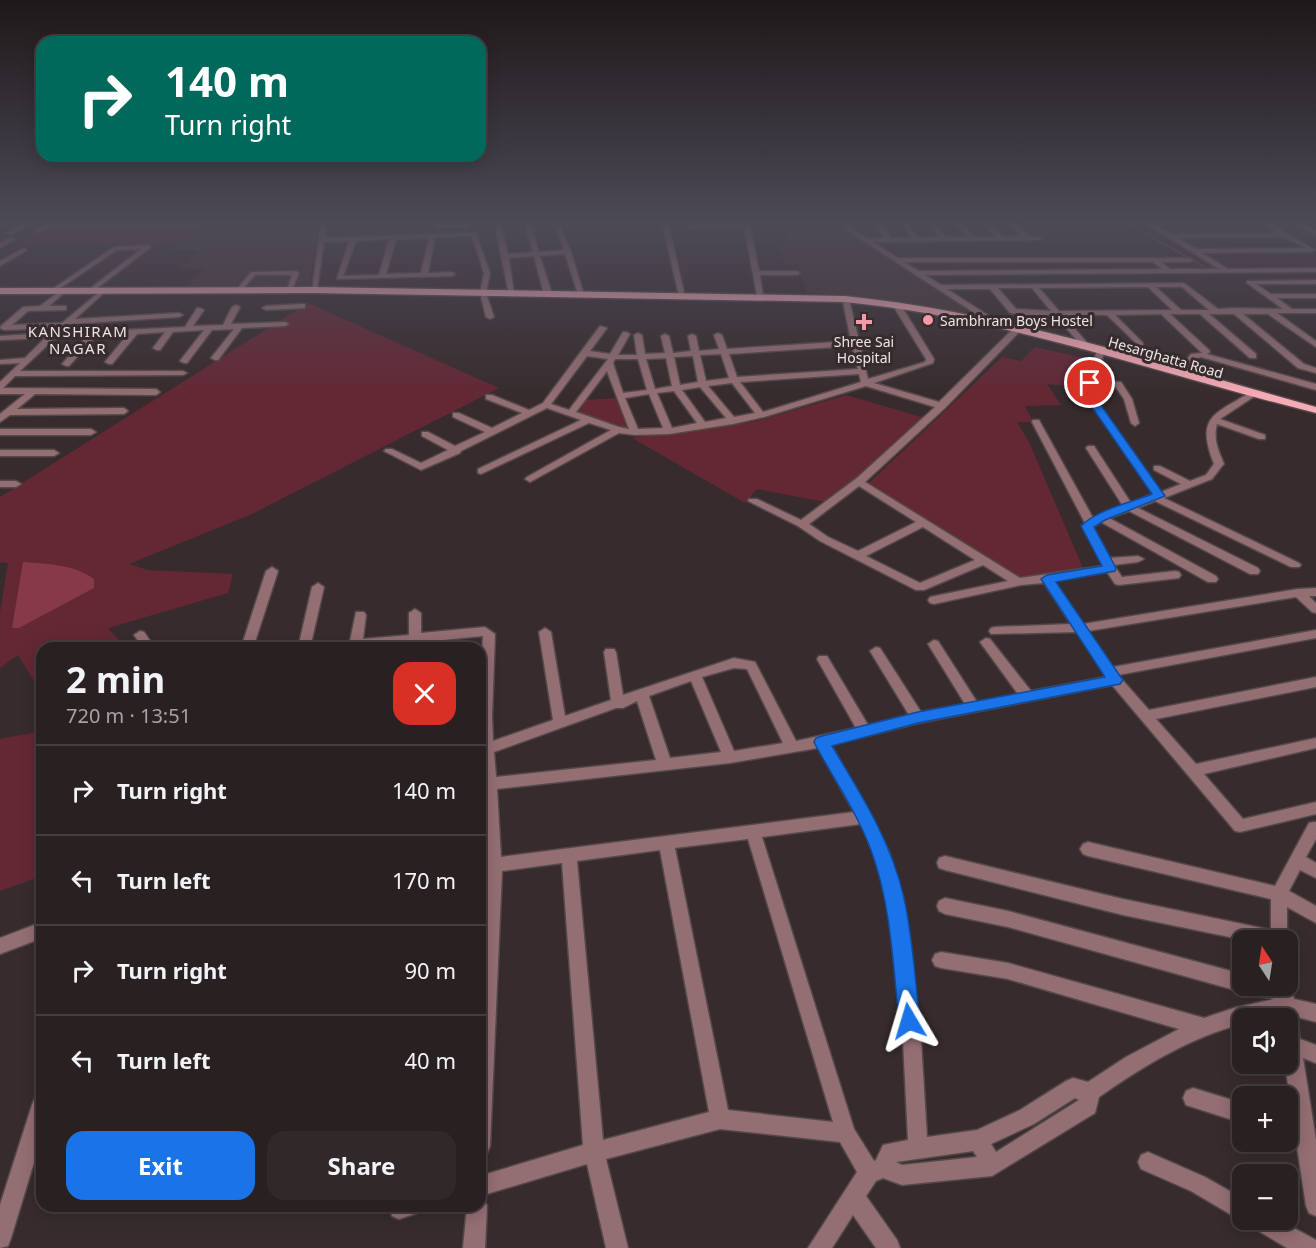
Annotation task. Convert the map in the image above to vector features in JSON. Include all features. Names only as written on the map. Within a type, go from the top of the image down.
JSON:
[{"type":"main road","name":"Hesarghatta Road","points":[[0,291],[290,290],[316,285],[483,293],[845,299],[896,304],[996,323],[1181,372],[1316,414]]},
{"type":"main road","name":"Hesarghatta Road","points":[[1083,346],[1100,353],[1316,410]]},
{"type":"street","points":[[42,308],[58,291],[73,280]]},
{"type":"street","points":[[90,291],[104,280]]},
{"type":"street","points":[[238,290],[247,280]]},
{"type":"street","points":[[290,290],[293,280]]},
{"type":"street","points":[[317,280],[316,285],[334,280]]},
{"type":"street","points":[[486,280],[483,293],[490,317]]},
{"type":"street","points":[[509,280],[511,293]]},
{"type":"street","points":[[545,280],[548,294]]},
{"type":"street","points":[[577,280],[582,294]]},
{"type":"street","points":[[679,280],[683,296]]},
{"type":"street","points":[[758,280],[761,296]]},
{"type":"street","points":[[928,280],[996,323]]},
{"type":"street","points":[[1289,310],[1249,282],[1316,282]]},
{"type":"street","points":[[1149,285],[1178,311]]},
{"type":"street","points":[[939,287],[1184,285],[1215,311]]},
{"type":"street","points":[[992,286],[1016,313],[1316,311]]},
{"type":"street","points":[[1034,286],[1059,312],[1083,346]]},
{"type":"street","points":[[0,389],[53,335],[104,290]]},
{"type":"street","points":[[1269,296],[1316,296]]},
{"type":"street","points":[[845,299],[865,383]]},
{"type":"street","points":[[546,405],[588,420],[635,432],[669,431],[761,416],[929,363],[930,359],[896,304]]},
{"type":"street","points":[[257,325],[267,306],[302,306]]},
{"type":"street","points":[[39,320],[52,308]]},
{"type":"street","points":[[2,328],[26,309],[63,308]]},
{"type":"street","points":[[226,327],[236,308]]},
{"type":"street","points":[[188,329],[200,310]]},
{"type":"street","points":[[1234,310],[1301,366],[1316,370]]},
{"type":"street","points":[[1268,310],[1316,345]]},
{"type":"street","points":[[1304,310],[1316,319]]},
{"type":"street","points":[[1162,311],[1206,352]]},
{"type":"street","points":[[1201,311],[1253,356]]},
{"type":"street","points":[[1109,312],[1140,345]]},
{"type":"street","points":[[2,328],[179,315]]},
{"type":"street","points":[[0,338],[285,324]]},
{"type":"street","points":[[215,358],[240,326]]},
{"type":"street","points":[[184,361],[210,327]]},
{"type":"street","points":[[389,450],[421,467],[546,405],[603,328]]},
{"type":"street","points":[[802,525],[859,482],[942,406],[1015,328]]},
{"type":"street","points":[[157,348],[171,329]]},
{"type":"street","points":[[109,362],[135,331]]},
{"type":"street","points":[[66,364],[94,333]]},
{"type":"street","points":[[571,413],[626,334]]},
{"type":"street","points":[[638,335],[640,357],[650,392],[669,431]]},
{"type":"street","points":[[718,335],[734,381],[761,416]]},
{"type":"street","points":[[665,336],[677,389],[702,424]]},
{"type":"street","points":[[692,336],[703,385],[733,421]]},
{"type":"street","points":[[0,346],[45,343]]},
{"type":"street","points":[[585,353],[610,360],[856,343]]},
{"type":"street","points":[[1100,353],[1098,367],[1088,390],[1090,397],[1157,496],[1295,565]]},
{"type":"street","points":[[1181,372],[1194,356],[1201,355],[1316,387]]},
{"type":"street","points":[[0,362],[27,360]]},
{"type":"street","points":[[610,360],[620,396],[635,432]]},
{"type":"street","points":[[0,371],[183,373]]},
{"type":"street","points":[[620,396],[734,381],[863,371]]},
{"type":"street","points":[[865,383],[942,406]]},
{"type":"street","points":[[1090,383],[1118,384],[1128,399],[1135,423]]},
{"type":"street","points":[[0,389],[156,392]]},
{"type":"street","points":[[0,419],[33,391]]},
{"type":"street","points":[[1175,575],[1119,581],[1087,530],[1096,520],[1209,477],[1219,464],[1212,450],[1211,426],[1214,420],[1219,413],[1255,394]]},
{"type":"street","points":[[489,397],[529,413]]},
{"type":"street","points":[[8,412],[124,411]]},
{"type":"street","points":[[456,415],[492,432]]},
{"type":"street","points":[[481,471],[588,420]]},
{"type":"street","points":[[1214,420],[1262,437]]},
{"type":"street","points":[[1036,422],[1096,520],[1212,579]]},
{"type":"street","points":[[530,479],[618,429]]},
{"type":"street","points":[[0,432],[91,432]]},
{"type":"street","points":[[425,434],[457,451]]},
{"type":"street","points":[[1091,448],[1129,507],[1254,571]]},
{"type":"street","points":[[0,453],[54,453]]},
{"type":"street","points":[[1157,468],[1189,484]]},
{"type":"street","points":[[859,482],[1020,582]]},
{"type":"street","points":[[0,484],[16,484]]},
{"type":"street","points":[[753,501],[920,587],[984,560]]},
{"type":"street","points":[[857,556],[923,523]]},
{"type":"street","points":[[934,600],[1138,559]]},
{"type":"street","points":[[249,642],[272,572]]},
{"type":"street","points":[[1047,579],[1113,676],[1191,771],[1240,826],[1316,808]]},
{"type":"street","points":[[305,642],[318,587]]},
{"type":"street","points":[[994,631],[1082,628],[1316,592]]},
{"type":"street","points":[[1298,593],[1316,609]]},
{"type":"street","points":[[416,613],[416,638]]},
{"type":"street","points":[[356,642],[360,615]]},
{"type":"street","points":[[376,642],[485,630],[489,633],[486,657]]},
{"type":"street","points":[[544,632],[560,724]]},
{"type":"street","points":[[140,634],[145,642]]},
{"type":"street","points":[[489,784],[730,757],[822,742],[918,718],[1028,697],[1113,676],[1316,634]]},
{"type":"street","points":[[986,642],[1028,697]]},
{"type":"street","points":[[934,644],[974,707]]},
{"type":"street","points":[[876,651],[918,718]]},
{"type":"street","points":[[610,652],[618,704]]},
{"type":"street","points":[[823,659],[864,730]]},
{"type":"street","points":[[486,812],[489,784],[486,749],[734,663],[751,665],[792,747]]},
{"type":"street","points":[[695,675],[730,757]]},
{"type":"street","points":[[1146,716],[1316,682]]},
{"type":"street","points":[[642,695],[665,765]]},
{"type":"street","points":[[822,742],[865,817],[881,852],[895,899],[912,1040],[918,1149]]},
{"type":"street","points":[[1191,771],[1316,743]]},
{"type":"street","points":[[1279,930],[1280,894],[1315,828],[1291,814]]},
{"type":"street","points":[[494,864],[865,817]]},
{"type":"street","points":[[753,831],[846,1133],[876,1170],[902,1175],[992,1166],[1088,1106],[1090,1092]]},
{"type":"street","points":[[666,842],[720,1119]]},
{"type":"street","points":[[486,843],[494,864],[486,1025]]},
{"type":"street","points":[[1088,849],[1280,894],[1316,915]]},
{"type":"street","points":[[569,855],[594,1152],[617,1248]]},
{"type":"street","points":[[1297,860],[1316,871]]},
{"type":"street","points":[[945,863],[1233,930]]},
{"type":"street","points":[[945,906],[1008,919],[1232,980]]},
{"type":"street","points":[[0,946],[36,932]]},
{"type":"street","points":[[941,960],[1008,971],[1203,1027]]},
{"type":"street","points":[[819,1248],[853,1196],[890,1152],[978,1140],[1027,1117],[1073,1088],[1090,1092],[1112,1077],[1203,1027],[1281,996]]},
{"type":"street","points":[[1286,996],[1316,1013]]},
{"type":"street","points":[[1298,1048],[1316,1054]]},
{"type":"street","points":[[1295,1074],[1316,1206]]},
{"type":"street","points":[[1193,1098],[1232,1110]]},
{"type":"street","points":[[486,1184],[594,1152],[720,1119],[846,1133]]},
{"type":"street","points":[[0,1238],[36,1124]]},
{"type":"street","points":[[978,1140],[992,1166]]},
{"type":"street","points":[[1148,1162],[1198,1184],[1232,1204]]},
{"type":"street","points":[[853,1196],[889,1248]]},
{"type":"street","points":[[474,1248],[477,1212]]},
{"type":"street","points":[[1276,1230],[1308,1248]]},
{"type":"shaded area","points":[[191,280],[310,280],[309,288],[182,288]]},
{"type":"shaded area","points":[[803,280],[924,280],[974,314],[854,295],[807,293]]},
{"type":"shaded area","points":[[308,303],[499,388],[252,514],[129,564],[148,570],[233,574],[228,593],[108,628],[121,642],[36,642],[36,684],[18,655],[0,668],[0,612],[8,563],[0,562],[0,497]]},
{"type":"shaded area","points":[[1035,347],[1093,360],[1081,387],[1047,384],[1061,405],[1025,406],[1033,422],[1017,422],[1029,442],[1083,568],[1020,580],[869,483],[1002,357],[1021,361]]},
{"type":"shaded area","points":[[846,395],[925,418],[830,503],[757,489],[745,503],[632,438],[757,421]]},
{"type":"shaded area","points":[[616,398],[628,428],[575,413],[585,400]]},
{"type":"shaded area","points":[[23,562],[78,570],[94,579],[94,588],[19,628],[12,628]]},
{"type":"shaded area","points":[[36,732],[36,878],[0,891],[0,739]]},
{"type":"place","name":"Sambhram Boys Hostel","points":[[928,320]]},
{"type":"place","name":"Shree Sai Hospital","points":[[864,322]]},
{"type":"district","name":"KANSHIRAM NAGAR","points":[[78,340]]},
{"type":"route","points":[[909,1021],[895,899],[881,852],[865,817],[822,742],[918,718],[1115,680],[1047,579],[1110,568],[1087,530],[1087,526],[1101,518],[1159,496],[1090,397],[1088,390],[1090,383]]}]
